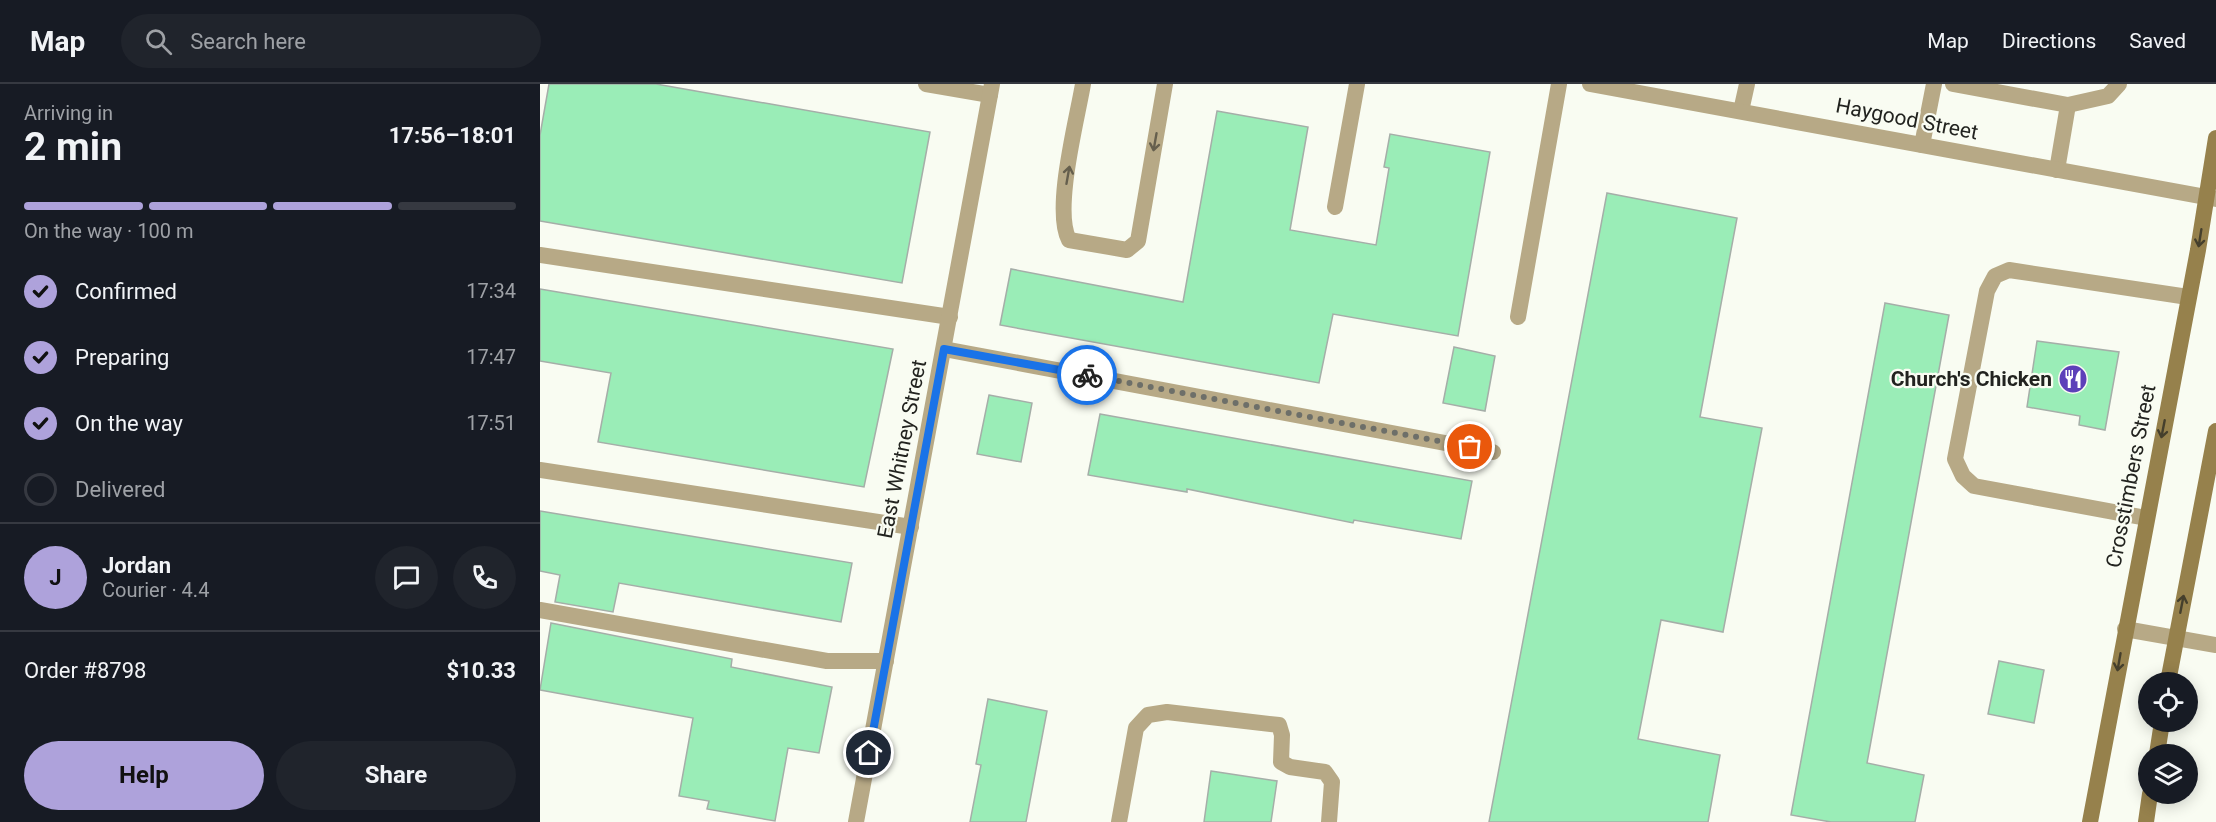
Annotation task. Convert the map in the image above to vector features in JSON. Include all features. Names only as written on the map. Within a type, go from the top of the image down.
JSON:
[{"type":"main road","name":"Crosstimbers Street","points":[[2090,822],[2188,297],[2211,198],[2216,138]]},
{"type":"main road","points":[[2171,672],[2216,431]]},
{"type":"main road","points":[[2146,822],[2149,804]]},
{"type":"street","points":[[926,84],[991,89]]},
{"type":"street","points":[[1083,84],[1062,209],[1065,232],[1069,240],[1127,250],[1138,241],[1164,84]]},
{"type":"street","points":[[1335,207],[1357,84]]},
{"type":"street","points":[[1518,317],[1559,84]]},
{"type":"street","name":"Haygood Street","points":[[1590,84],[2211,198]]},
{"type":"street","points":[[1741,111],[1747,84]]},
{"type":"street","points":[[1922,145],[1934,84]]},
{"type":"street","points":[[1953,84],[2068,105],[2108,96],[2119,84]]},
{"type":"street","name":"East Whitney Street","points":[[856,822],[991,89]]},
{"type":"street","points":[[2057,170],[2068,105]]},
{"type":"street","points":[[540,255],[950,317]]},
{"type":"street","points":[[2146,518],[1974,486],[1963,476],[1955,459],[1987,291],[1995,276],[2009,270],[2188,297]]},
{"type":"street","points":[[944,349],[1493,452]]},
{"type":"street","points":[[540,470],[910,527]]},
{"type":"street","points":[[540,610],[827,661],[886,661]]},
{"type":"street","points":[[2125,629],[2216,645]]},
{"type":"street","points":[[1119,822],[1136,728],[1148,715],[1167,712],[1279,725],[1282,735],[1281,762],[1290,767],[1325,772],[1332,782],[1329,822]]},
{"type":"building","points":[[549,84],[656,84],[930,132],[902,283],[540,221],[540,135]]},
{"type":"building","points":[[1217,111],[1308,127],[1290,230],[1376,245],[1389,168],[1384,167],[1390,134],[1490,152],[1458,336],[1333,314],[1319,383],[1000,325],[1011,269],[1183,302]]},
{"type":"building","points":[[1607,193],[1737,218],[1700,417],[1762,428],[1723,632],[1661,620],[1638,739],[1720,755],[1708,822],[1489,822]]},
{"type":"building","points":[[540,289],[893,349],[864,487],[598,442],[611,373],[540,361]]},
{"type":"building","points":[[1885,303],[1949,315],[1867,763],[1924,775],[1915,822],[1831,822],[1791,815]]},
{"type":"building","name":"Church's Chicken","points":[[2037,341],[2119,352],[2105,430],[2079,425],[2080,416],[2027,407]]},
{"type":"building","points":[[1454,347],[1495,356],[1485,411],[1443,403]]},
{"type":"building","points":[[989,395],[1032,403],[1021,462],[977,454]]},
{"type":"building","points":[[1100,414],[1472,481],[1461,539],[1354,520],[1353,523],[1187,489],[1187,492],[1088,475]]},
{"type":"building","points":[[540,511],[852,563],[841,622],[619,583],[613,612],[555,602],[560,575],[540,571]]},
{"type":"building","points":[[551,623],[732,659],[731,667],[832,687],[819,753],[788,748],[775,821],[707,809],[709,801],[679,796],[693,718],[540,690]]},
{"type":"building","points":[[1999,661],[2044,670],[2034,723],[1988,714]]},
{"type":"building","points":[[988,699],[1047,711],[1026,822],[970,822],[981,765],[976,764]]},
{"type":"building","points":[[1211,771],[1277,781],[1271,822],[1204,822]]},
{"type":"way so far","points":[[1087,375],[1470,447]]},
{"type":"place","name":"Church's Chicken","points":[[2073,379]]},
{"type":"route","points":[[869,753],[944,349],[1087,375]]}]
